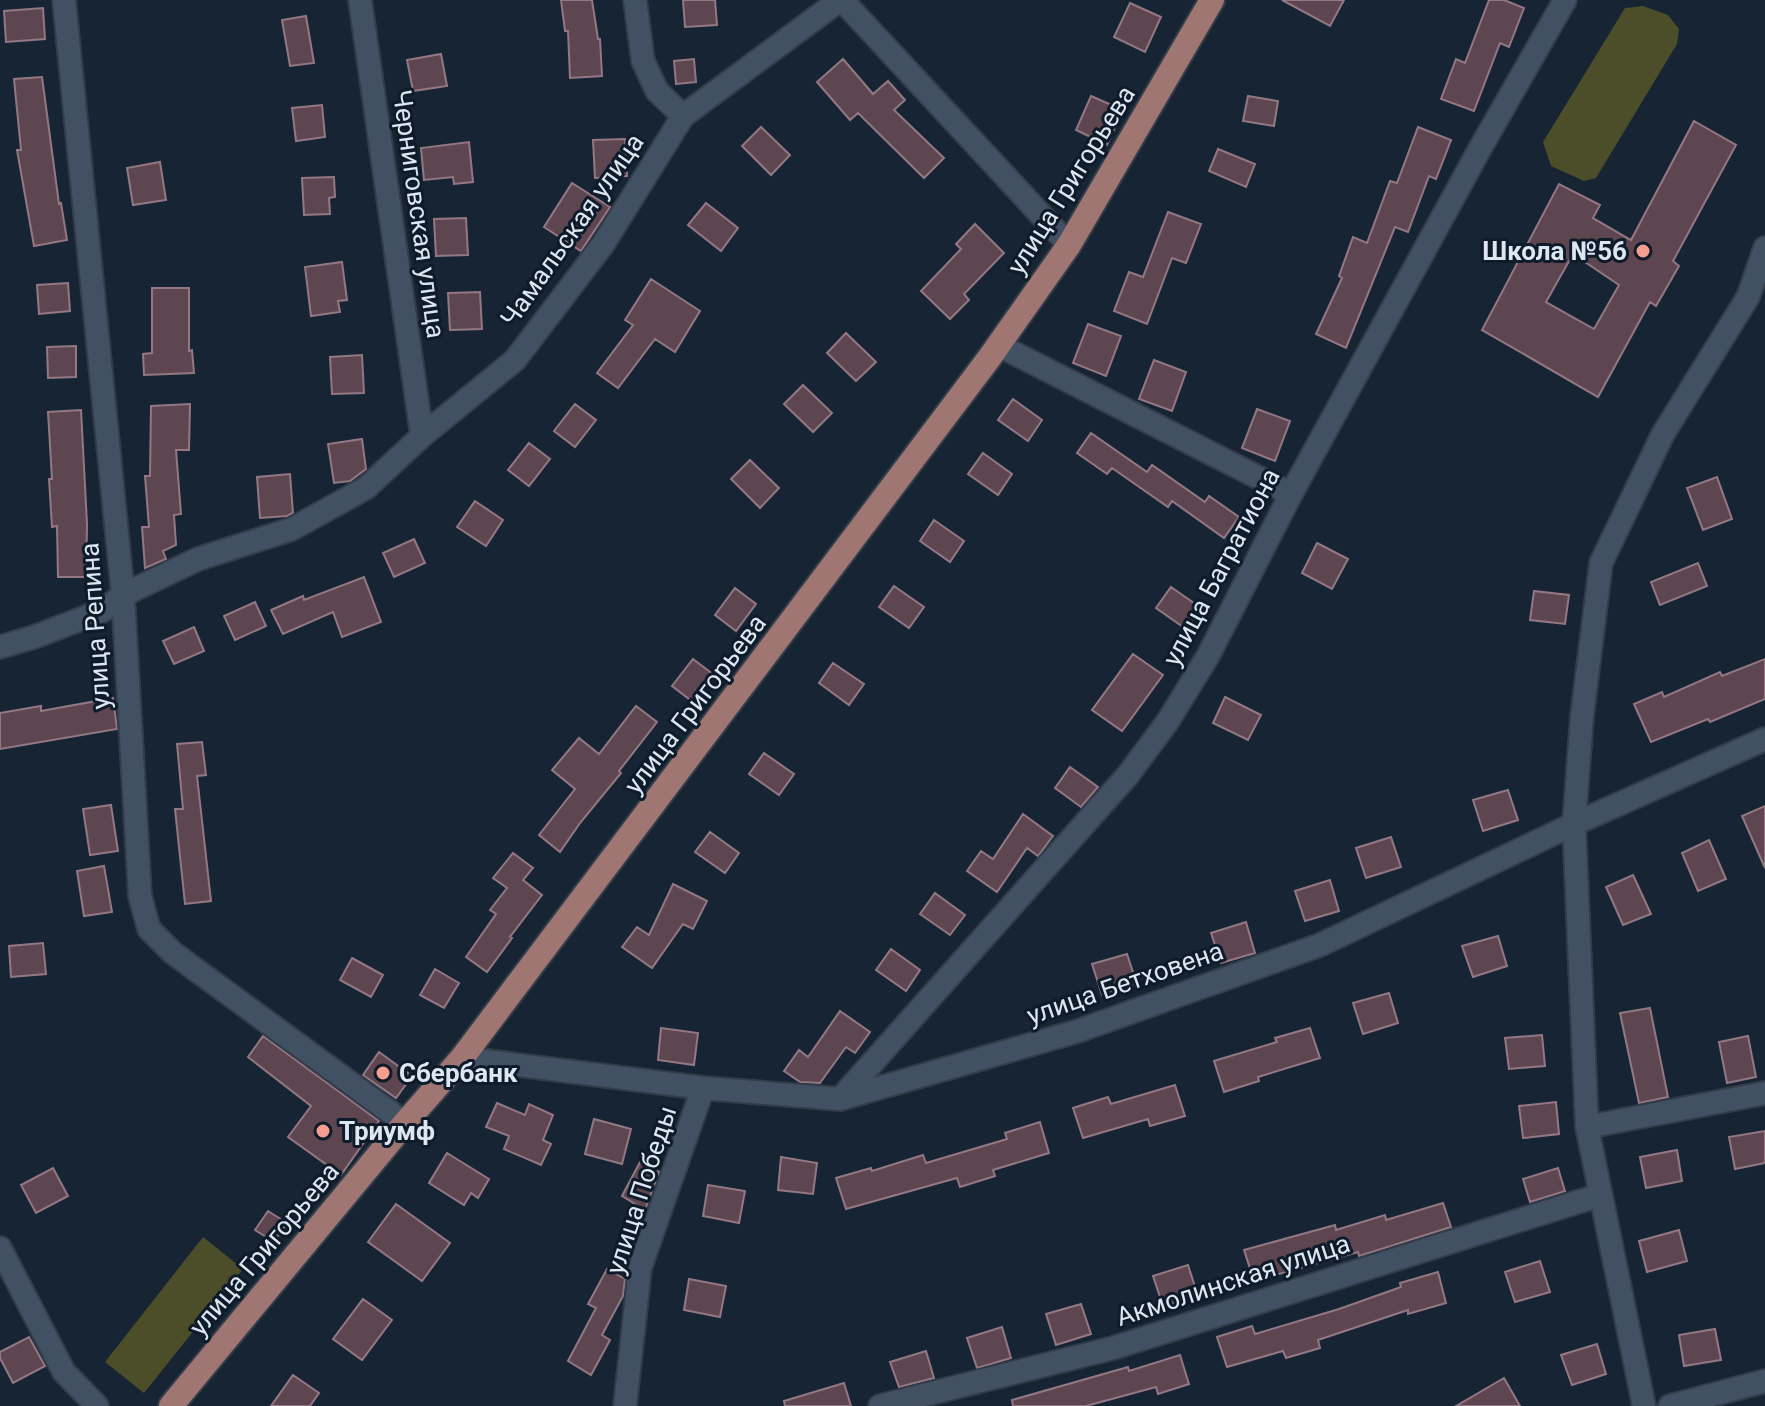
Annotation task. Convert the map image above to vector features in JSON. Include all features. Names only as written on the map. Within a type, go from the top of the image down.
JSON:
[{"type":"main road","name":"улица Григорьева","points":[[171,1406],[462,1058],[998,345],[1069,245],[1212,0]]},
{"type":"street","name":"улица Репина","points":[[64,0],[123,595],[140,896],[149,929],[173,953],[405,1123]]},
{"type":"street","name":"Черниговская улица","points":[[360,0],[422,436]]},
{"type":"street","points":[[635,0],[643,61],[657,91],[683,116]]},
{"type":"street","name":"Чамальская улица","points":[[0,647],[102,611],[123,595],[198,559],[292,529],[366,488],[422,436],[515,360],[604,243],[683,116],[841,0]]},
{"type":"street","points":[[841,0],[1069,245]]},
{"type":"street","name":"улица Багратиона","points":[[840,1099],[1128,775],[1168,721],[1208,656],[1291,494],[1565,0]]},
{"type":"street","points":[[1644,1406],[1587,1127],[1574,824],[1582,716],[1601,563],[1663,434],[1756,295],[1765,248]]},
{"type":"street","points":[[998,345],[1291,494]]},
{"type":"street","name":"улица Бетховена","points":[[462,1058],[703,1088],[840,1099],[1078,1031],[1320,945],[1574,824],[1765,739]]},
{"type":"street","name":"улица Победы","points":[[625,1406],[640,1268],[703,1088]]},
{"type":"street","points":[[1587,1127],[1765,1093]]},
{"type":"street","name":"Акмолинская улица","points":[[880,1406],[1113,1348],[1600,1195]]},
{"type":"street","points":[[0,1248],[64,1372],[97,1406]]},
{"type":"street","points":[[1670,1406],[1765,1381]]},
{"type":"green space","points":[[1643,6],[1668,15],[1679,29],[1677,44],[1596,178],[1584,181],[1551,166],[1543,142],[1625,8]]},
{"type":"green space","points":[[203,1237],[243,1269],[144,1393],[105,1362]]},
{"type":"building","points":[[561,0],[592,0],[600,39],[602,76],[570,78],[568,31],[565,31]]},
{"type":"building","points":[[683,0],[715,0],[717,25],[685,27]]},
{"type":"building","points":[[1282,0],[1344,0],[1330,26]]},
{"type":"building","points":[[1489,0],[1504,0],[1524,8],[1509,47],[1500,43],[1474,111],[1441,99],[1456,59],[1465,63]]},
{"type":"building","points":[[1130,3],[1161,17],[1145,52],[1114,37]]},
{"type":"building","points":[[43,8],[45,39],[6,42],[4,11]]},
{"type":"building","points":[[306,16],[314,63],[290,66],[282,20]]},
{"type":"building","points":[[441,54],[447,86],[413,91],[407,60]]},
{"type":"building","points":[[694,59],[696,82],[676,84],[674,61]]},
{"type":"building","points":[[843,59],[873,94],[888,81],[905,100],[894,110],[944,158],[924,178],[858,113],[850,120],[817,82]]},
{"type":"building","points":[[42,77],[59,204],[67,240],[34,246],[17,150],[21,150],[14,79]]},
{"type":"building","points":[[1091,96],[1123,110],[1107,145],[1076,130]]},
{"type":"building","points":[[1248,96],[1278,101],[1274,126],[1243,121]]},
{"type":"building","points":[[322,105],[325,137],[296,141],[292,108]]},
{"type":"building","name":"Школа №56","points":[[1694,121],[1736,145],[1673,261],[1679,266],[1656,306],[1650,302],[1598,397],[1482,330],[1559,184],[1600,205],[1593,218],[1631,240]],"holes":[[[1573,254],[1619,285],[1594,329],[1546,302]]]},
{"type":"building","points":[[761,127],[790,155],[771,175],[742,146]]},
{"type":"building","points":[[1418,127],[1451,140],[1436,179],[1429,176],[1408,232],[1395,227],[1346,348],[1316,334],[1342,278],[1339,276],[1353,237],[1367,243],[1390,181],[1397,183]]},
{"type":"building","points":[[625,139],[627,176],[595,178],[593,140]]},
{"type":"building","points":[[469,142],[473,182],[454,184],[453,177],[424,180],[421,148]]},
{"type":"building","points":[[1218,149],[1255,164],[1246,187],[1209,171]]},
{"type":"building","points":[[160,162],[166,200],[133,205],[127,168]]},
{"type":"building","points":[[334,177],[335,197],[329,198],[330,214],[304,215],[302,178]]},
{"type":"building","points":[[572,183],[610,207],[581,251],[544,227]]},
{"type":"building","points":[[706,203],[738,228],[721,251],[688,225]]},
{"type":"building","points":[[1168,212],[1201,224],[1186,263],[1172,258],[1147,324],[1114,311],[1129,272],[1143,277]]},
{"type":"building","points":[[466,218],[468,255],[436,256],[434,219]]},
{"type":"building","points":[[975,224],[1004,253],[964,294],[969,300],[950,319],[921,291],[961,249],[956,244]]},
{"type":"building","points":[[342,262],[347,300],[338,301],[340,312],[311,316],[305,267]]},
{"type":"building","points":[[651,279],[700,311],[675,352],[655,339],[618,388],[597,373],[633,325],[625,320]]},
{"type":"building","points":[[68,283],[70,311],[39,314],[37,285]]},
{"type":"building","points":[[152,288],[189,288],[189,351],[192,350],[194,373],[144,375],[143,354],[152,353]]},
{"type":"building","points":[[480,292],[482,329],[450,330],[448,293]]},
{"type":"building","points":[[1088,324],[1121,336],[1106,376],[1073,363]]},
{"type":"building","points":[[846,333],[876,362],[856,381],[827,353]]},
{"type":"building","points":[[76,346],[76,377],[48,378],[47,347]]},
{"type":"building","points":[[362,355],[364,393],[332,394],[330,357]]},
{"type":"building","points":[[1154,360],[1186,372],[1172,411],[1139,399]]},
{"type":"building","points":[[803,385],[832,413],[813,432],[784,404]]},
{"type":"building","points":[[1013,399],[1042,420],[1028,441],[998,420]]},
{"type":"building","points":[[190,404],[189,450],[176,450],[181,514],[174,515],[176,545],[163,551],[166,559],[145,568],[142,527],[149,527],[145,476],[150,476],[151,406]]},
{"type":"building","points":[[575,404],[596,420],[575,447],[554,431]]},
{"type":"building","points":[[1257,409],[1290,421],[1275,461],[1242,448]]},
{"type":"building","points":[[81,410],[87,524],[86,577],[58,577],[57,526],[52,527],[49,479],[52,479],[48,412]]},
{"type":"building","points":[[1091,433],[1147,472],[1152,465],[1205,502],[1209,496],[1239,517],[1224,538],[1172,501],[1168,507],[1112,468],[1107,474],[1077,453]]},
{"type":"building","points":[[362,439],[366,469],[350,481],[334,483],[328,444]]},
{"type":"building","points":[[529,443],[550,459],[529,486],[508,470]]},
{"type":"building","points":[[983,453],[1012,474],[998,495],[968,474]]},
{"type":"building","points":[[750,460],[779,488],[760,508],[731,479]]},
{"type":"building","points":[[290,474],[293,513],[260,518],[257,477]]},
{"type":"building","points":[[1717,477],[1732,519],[1703,530],[1687,488]]},
{"type":"building","points":[[475,501],[503,520],[486,546],[457,527]]},
{"type":"building","points":[[934,520],[964,541],[950,562],[920,541]]},
{"type":"building","points":[[414,539],[425,563],[394,577],[383,553]]},
{"type":"building","points":[[1317,543],[1348,559],[1332,589],[1302,573]]},
{"type":"building","points":[[1698,563],[1707,586],[1660,605],[1651,582]]},
{"type":"building","points":[[364,577],[381,622],[342,637],[333,612],[283,634],[271,610],[303,596],[304,600]]},
{"type":"building","points":[[894,586],[924,607],[909,628],[879,607]]},
{"type":"building","points":[[1171,587],[1201,608],[1186,629],[1156,608]]},
{"type":"building","points":[[735,588],[756,604],[736,631],[715,615]]},
{"type":"building","points":[[1534,591],[1569,595],[1565,624],[1530,620]]},
{"type":"building","points":[[255,602],[266,626],[235,640],[224,616]]},
{"type":"building","points":[[194,627],[204,651],[174,664],[163,641]]},
{"type":"building","points":[[1133,654],[1163,675],[1122,731],[1092,710]]},
{"type":"building","points":[[693,659],[714,675],[693,702],[672,686]]},
{"type":"building","points":[[1765,659],[1765,699],[1651,742],[1634,704],[1662,692],[1664,697],[1720,672],[1722,676]]},
{"type":"building","points":[[833,663],[864,684],[849,705],[819,683]]},
{"type":"building","points":[[1225,697],[1261,715],[1248,740],[1213,723]]},
{"type":"building","points":[[113,698],[117,729],[0,749],[0,713],[41,706],[41,711]]},
{"type":"building","points":[[636,706],[657,722],[560,852],[539,835],[575,789],[552,770],[579,738],[599,754]]},
{"type":"building","points":[[202,742],[206,775],[197,776],[211,901],[185,904],[175,809],[183,809],[177,744]]},
{"type":"building","points":[[764,753],[794,774],[779,795],[749,774]]},
{"type":"building","points":[[1070,767],[1098,787],[1081,807],[1055,788]]},
{"type":"building","points":[[1508,790],[1518,820],[1483,831],[1473,800]]},
{"type":"building","points":[[111,805],[118,851],[90,855],[83,809]]},
{"type":"building","points":[[1765,806],[1765,868],[1742,816]]},
{"type":"building","points":[[1023,814],[1053,836],[1038,856],[1027,848],[997,892],[967,871],[981,851],[993,859]]},
{"type":"building","points":[[710,832],[739,853],[725,873],[695,852]]},
{"type":"building","points":[[1391,837],[1401,867],[1366,878],[1356,848]]},
{"type":"building","points":[[1709,840],[1726,879],[1698,891],[1682,853]]},
{"type":"building","points":[[513,853],[533,868],[523,880],[542,895],[487,972],[466,957],[496,914],[490,910],[507,888],[493,878]]},
{"type":"building","points":[[104,866],[112,912],[84,916],[77,871]]},
{"type":"building","points":[[1633,875],[1651,914],[1623,925],[1606,887]]},
{"type":"building","points":[[1330,880],[1339,911],[1305,921],[1295,891]]},
{"type":"building","points":[[673,884],[707,901],[693,929],[683,924],[652,968],[622,947],[637,927],[649,935]]},
{"type":"building","points":[[935,893],[965,915],[950,935],[920,914]]},
{"type":"building","points":[[1246,922],[1255,953],[1221,963],[1211,933]]},
{"type":"building","points":[[1498,936],[1507,966],[1473,977],[1462,946]]},
{"type":"building","points":[[43,943],[46,974],[11,977],[9,946]]},
{"type":"building","points":[[891,949],[920,970],[906,991],[876,970]]},
{"type":"building","points":[[1127,954],[1137,984],[1102,995],[1092,964]]},
{"type":"building","points":[[352,958],[383,975],[371,997],[340,980]]},
{"type":"building","points":[[435,969],[459,983],[444,1008],[420,995]]},
{"type":"building","points":[[1389,993],[1398,1023],[1363,1034],[1353,1003]]},
{"type":"building","points":[[1650,1008],[1668,1097],[1639,1103],[1620,1013]]},
{"type":"building","points":[[840,1011],[870,1032],[855,1053],[846,1047],[820,1083],[800,1082],[784,1071],[799,1050],[808,1057]]},
{"type":"building","points":[[661,1028],[698,1033],[694,1065],[658,1060]]},
{"type":"building","points":[[1310,1028],[1320,1058],[1258,1077],[1259,1081],[1224,1092],[1214,1061],[1277,1042],[1275,1038]]},
{"type":"building","points":[[1542,1035],[1545,1066],[1509,1069],[1505,1038]]},
{"type":"building","points":[[263,1036],[379,1121],[341,1175],[288,1137],[311,1106],[248,1057]]},
{"type":"building","points":[[1748,1036],[1756,1077],[1727,1083],[1719,1042]]},
{"type":"building","points":[[379,1052],[412,1076],[396,1098],[363,1075]]},
{"type":"building","points":[[1175,1085],[1185,1116],[1150,1126],[1148,1119],[1083,1138],[1073,1108],[1108,1097],[1111,1104]]},
{"type":"building","points":[[1556,1102],[1559,1134],[1523,1138],[1519,1106]]},
{"type":"building","points":[[497,1103],[525,1115],[529,1104],[553,1115],[543,1140],[551,1144],[541,1165],[504,1149],[509,1136],[486,1127]]},
{"type":"building","points":[[594,1119],[631,1129],[622,1164],[585,1154]]},
{"type":"building","points":[[1040,1122],[1049,1153],[993,1170],[995,1176],[960,1187],[957,1178],[846,1209],[836,1178],[871,1168],[872,1171],[923,1155],[926,1163],[1007,1139],[1005,1133]]},
{"type":"building","points":[[1765,1131],[1765,1163],[1735,1169],[1729,1137]]},
{"type":"building","points":[[1677,1150],[1682,1181],[1646,1188],[1640,1157]]},
{"type":"building","points":[[447,1153],[489,1179],[478,1198],[471,1193],[464,1205],[429,1183]]},
{"type":"building","points":[[781,1157],[817,1163],[813,1194],[778,1190]]},
{"type":"building","points":[[640,1162],[659,1172],[645,1210],[622,1196]]},
{"type":"building","points":[[53,1168],[68,1196],[36,1213],[21,1185]]},
{"type":"building","points":[[1558,1168],[1565,1191],[1530,1202],[1523,1179]]},
{"type":"building","points":[[708,1185],[745,1191],[739,1223],[703,1216]]},
{"type":"building","points":[[1443,1203],[1451,1227],[1359,1256],[1358,1252],[1254,1281],[1244,1250],[1335,1225],[1336,1230],[1385,1215],[1386,1220]]},
{"type":"building","points":[[396,1204],[450,1243],[422,1281],[368,1242]]},
{"type":"building","points":[[268,1211],[287,1223],[274,1242],[255,1230]]},
{"type":"building","points":[[1679,1230],[1687,1261],[1647,1272],[1639,1241]]},
{"type":"building","points":[[1540,1261],[1550,1292],[1515,1302],[1505,1272]]},
{"type":"building","points":[[1188,1265],[1198,1296],[1163,1306],[1153,1276]]},
{"type":"building","points":[[607,1269],[625,1279],[623,1296],[602,1335],[610,1340],[591,1375],[568,1361],[596,1308],[588,1304]]},
{"type":"building","points":[[1438,1272],[1446,1303],[1408,1314],[1408,1310],[1318,1340],[1320,1348],[1286,1358],[1283,1351],[1227,1367],[1217,1337],[1252,1326],[1255,1334],[1339,1309],[1401,1287],[1400,1283]]},
{"type":"building","points":[[689,1279],[726,1286],[720,1317],[684,1310]]},
{"type":"building","points":[[363,1299],[392,1320],[362,1360],[333,1339]]},
{"type":"building","points":[[1081,1304],[1091,1334],[1056,1345],[1046,1314]]},
{"type":"building","points":[[1002,1327],[1011,1358],[977,1368],[967,1338]]},
{"type":"building","points":[[1715,1329],[1721,1360],[1684,1366],[1679,1335]]},
{"type":"building","points":[[29,1337],[45,1366],[13,1383],[0,1352]]},
{"type":"building","points":[[1597,1344],[1606,1374],[1572,1385],[1561,1355]]},
{"type":"building","points":[[926,1351],[934,1378],[899,1387],[890,1362]]},
{"type":"building","points":[[1180,1355],[1189,1384],[1158,1394],[1156,1387],[1086,1406],[1013,1406],[1012,1400]]},
{"type":"building","points":[[293,1375],[319,1393],[310,1406],[271,1406]]},
{"type":"building","points":[[1504,1378],[1520,1406],[1456,1406]]},
{"type":"building","points":[[844,1383],[851,1406],[785,1406],[784,1401]]},
{"type":"place","name":"Школа №56","points":[[1643,251]]},
{"type":"place","name":"Сбербанк","points":[[383,1073]]},
{"type":"place","name":"Триумф","points":[[323,1131]]}]
